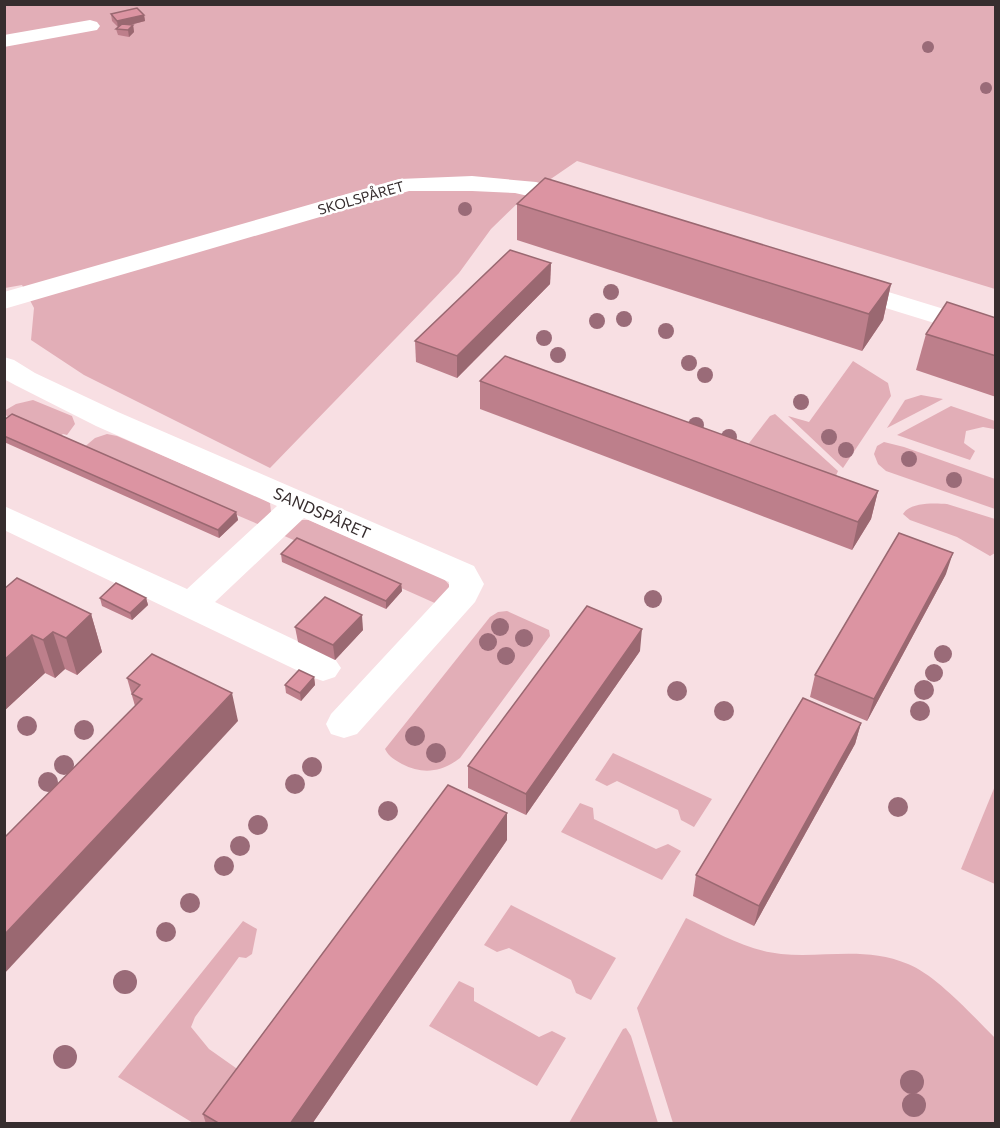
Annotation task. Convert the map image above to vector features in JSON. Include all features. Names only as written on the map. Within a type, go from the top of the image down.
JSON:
[{"type":"street","points":[[4,41],[90,26]]},
{"type":"street","name":"SKOLSPÅRET","points":[[4,301],[408,184],[470,182],[551,191],[602,209]]},
{"type":"street","points":[[826,280],[996,334]]},
{"type":"street","name":"SANDSPÅRET","points":[[4,366],[25,379],[107,419],[462,574],[467,584],[463,592],[345,724]]},
{"type":"street","points":[[192,604],[300,503]]},
{"type":"street","points":[[4,517],[323,668]]},
{"type":"shaded area","points":[[4,5],[995,5],[995,289],[577,161],[523,198],[491,229],[459,273],[270,468],[84,375],[31,340],[34,308],[22,285],[5,288]]},
{"type":"shaded area","points":[[853,361],[888,383],[891,396],[843,468],[788,416],[809,422]]},
{"type":"shaded area","points":[[921,395],[943,399],[887,428],[905,400]]},
{"type":"shaded area","points":[[33,400],[72,416],[75,424],[67,435],[63,434],[58,438],[5,415],[4,411],[16,404]]},
{"type":"shaded area","points":[[951,406],[995,421],[994,429],[983,427],[966,431],[964,443],[975,451],[970,460],[897,435]]},
{"type":"shaded area","points":[[775,414],[838,471],[835,478],[743,451],[770,416]]},
{"type":"shaded area","points":[[107,434],[117,436],[261,498],[270,503],[271,512],[260,525],[82,449],[95,438]]},
{"type":"shaded area","points":[[884,442],[995,479],[995,509],[886,471],[878,464],[874,454],[877,446]]},
{"type":"shaded area","points":[[947,504],[995,519],[995,553],[990,556],[957,537],[910,520],[903,514],[917,505]]},
{"type":"shaded area","points":[[300,520],[309,520],[444,579],[451,587],[437,604],[280,534]]},
{"type":"shaded area","points":[[507,611],[549,630],[550,636],[460,758],[439,769],[425,771],[417,770],[392,758],[385,749],[490,617],[498,612]]},
{"type":"shaded area","points":[[613,753],[712,799],[694,827],[681,820],[678,810],[617,781],[607,786],[595,780]]},
{"type":"shaded area","points":[[995,786],[995,884],[961,869]]},
{"type":"shaded area","points":[[580,803],[593,808],[594,819],[656,849],[668,844],[681,851],[662,880],[561,832]]},
{"type":"shaded area","points":[[511,905],[616,958],[591,1000],[576,993],[571,980],[509,948],[497,952],[484,945]]},
{"type":"shaded area","points":[[686,918],[732,940],[769,952],[797,955],[876,955],[919,969],[954,997],[995,1038],[995,1123],[673,1123],[637,1008]]},
{"type":"shaded area","points":[[243,921],[257,929],[252,954],[246,958],[239,957],[195,1017],[191,1027],[209,1049],[243,1073],[205,1123],[193,1123],[118,1077]]},
{"type":"shaded area","points":[[459,981],[474,988],[474,1001],[539,1037],[552,1031],[566,1038],[537,1086],[429,1026]]},
{"type":"shaded area","points":[[626,1028],[631,1036],[658,1123],[569,1123],[623,1029]]},
{"type":"building","points":[[137,8],[144,15],[117,21],[111,14]]},
{"type":"building","points":[[122,24],[133,25],[128,30],[116,29]]},
{"type":"building","points":[[545,178],[891,284],[869,314],[517,204]]},
{"type":"building","points":[[510,250],[551,263],[457,356],[415,341]]},
{"type":"building","points":[[947,302],[996,318],[996,356],[926,334]]},
{"type":"building","points":[[505,356],[878,491],[858,522],[480,381]]},
{"type":"building","points":[[12,414],[236,512],[218,530],[4,436],[4,420]]},
{"type":"building","points":[[899,533],[953,553],[874,699],[815,675]]},
{"type":"building","points":[[297,538],[401,584],[386,601],[281,554]]},
{"type":"building","points":[[17,578],[91,614],[66,638],[53,632],[43,640],[32,635],[4,660],[4,589]]},
{"type":"building","points":[[116,583],[146,598],[130,613],[100,598]]},
{"type":"building","points":[[325,597],[362,615],[333,645],[295,627]]},
{"type":"building","points":[[587,606],[642,629],[526,794],[468,766]]},
{"type":"building","points":[[152,654],[232,693],[4,935],[4,838],[142,699],[132,694],[140,685],[127,678]]},
{"type":"building","points":[[299,670],[314,677],[300,693],[285,685]]},
{"type":"building","points":[[803,698],[861,723],[759,906],[696,875]]},
{"type":"building","points":[[448,785],[507,813],[290,1124],[220,1124],[203,1114]]}]
